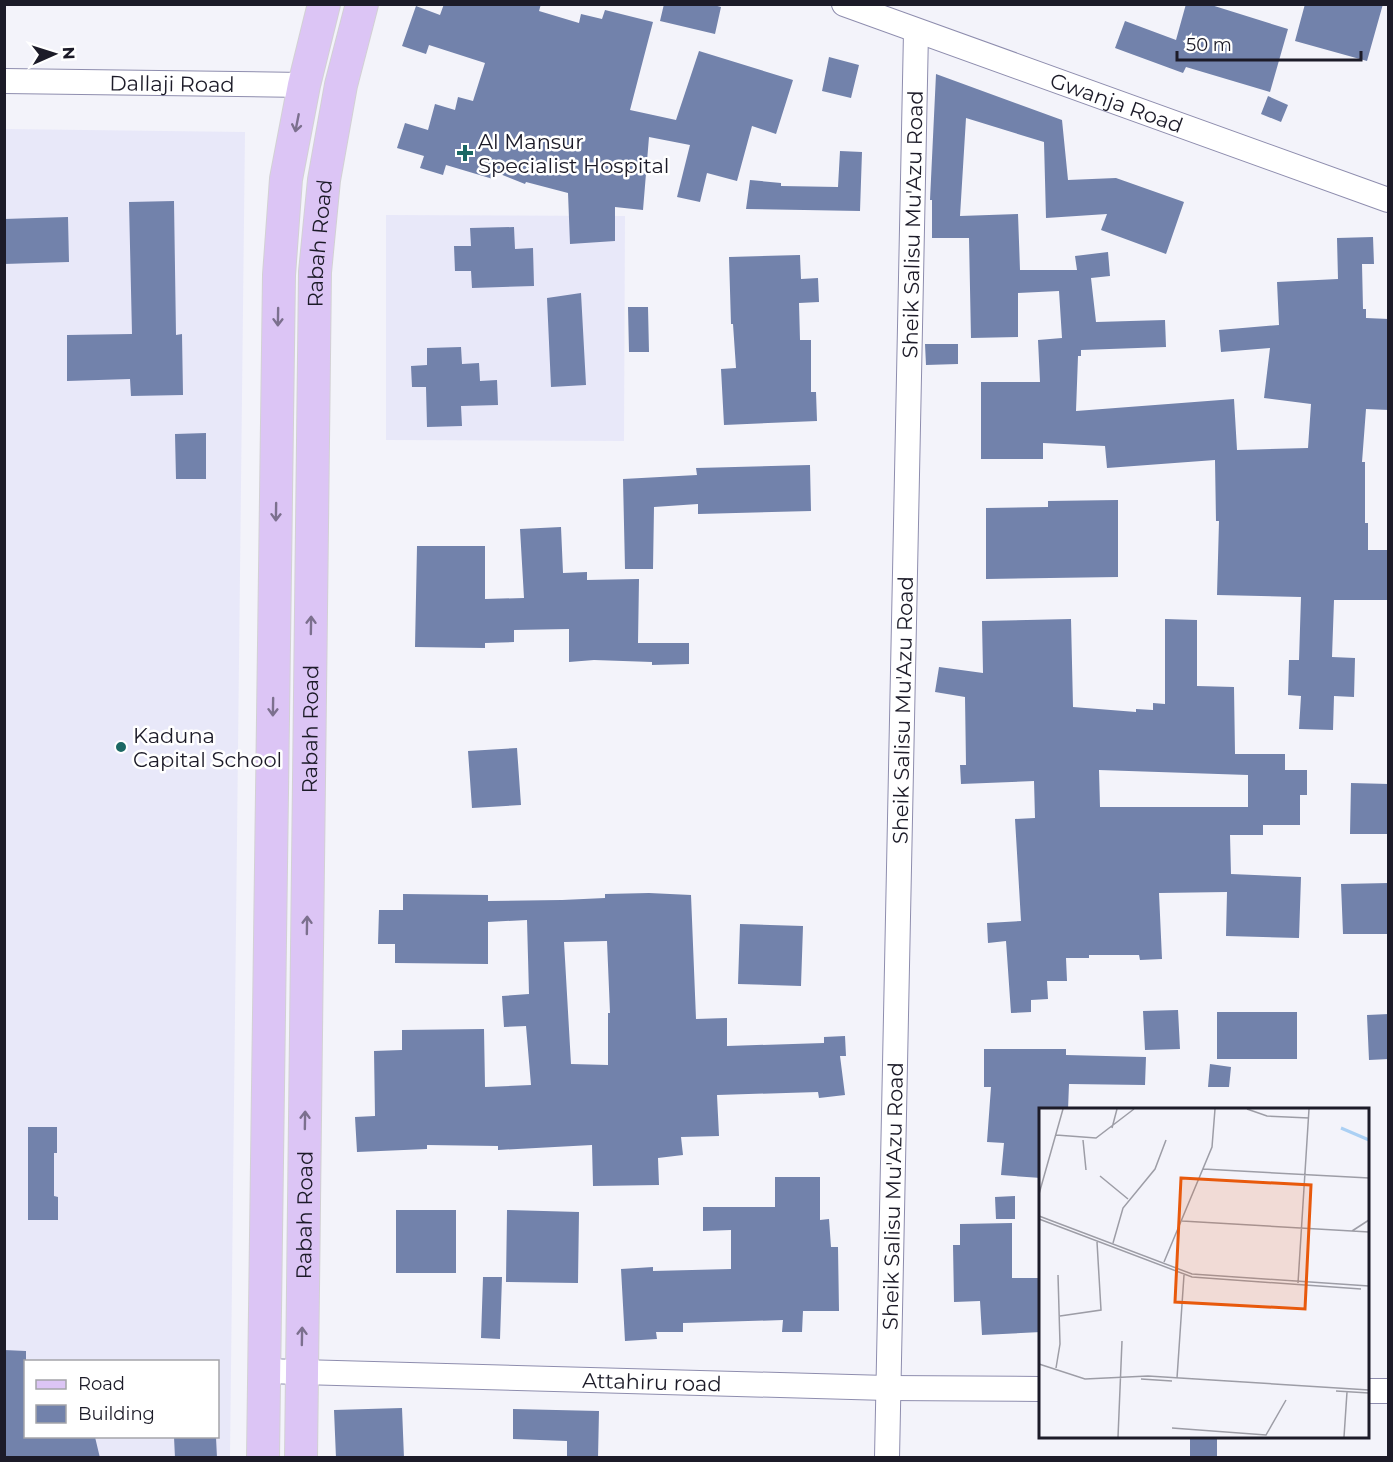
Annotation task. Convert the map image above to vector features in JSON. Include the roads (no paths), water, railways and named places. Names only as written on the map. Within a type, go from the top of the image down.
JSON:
[{"type":"main road","name":"Rabah Road","points":[[263,1458],[279,275],[286,179],[304,85],[324,4]]},
{"type":"main road","name":"Rabah Road","points":[[301,1458],[315,272],[324,180],[341,86],[363,4]]},
{"type":"street","name":"Gwanja Road","points":[[844,4],[916,32],[1389,200]]},
{"type":"street","name":"Sheik Salisu Mu'Azu Road","points":[[887,1458],[916,32]]},
{"type":"street","name":"Dallaji Road","points":[[4,81],[304,85]]},
{"type":"street","name":"Attahiru road","points":[[264,1371],[887,1388],[1039,1389]]},
{"type":"street","points":[[1369,1391],[1389,1391]]},
{"type":"place","name":"Al Mansur Specialist Hospital","points":[[465,153]]},
{"type":"place","name":"Kaduna Capital School","points":[[121,747]]}]
